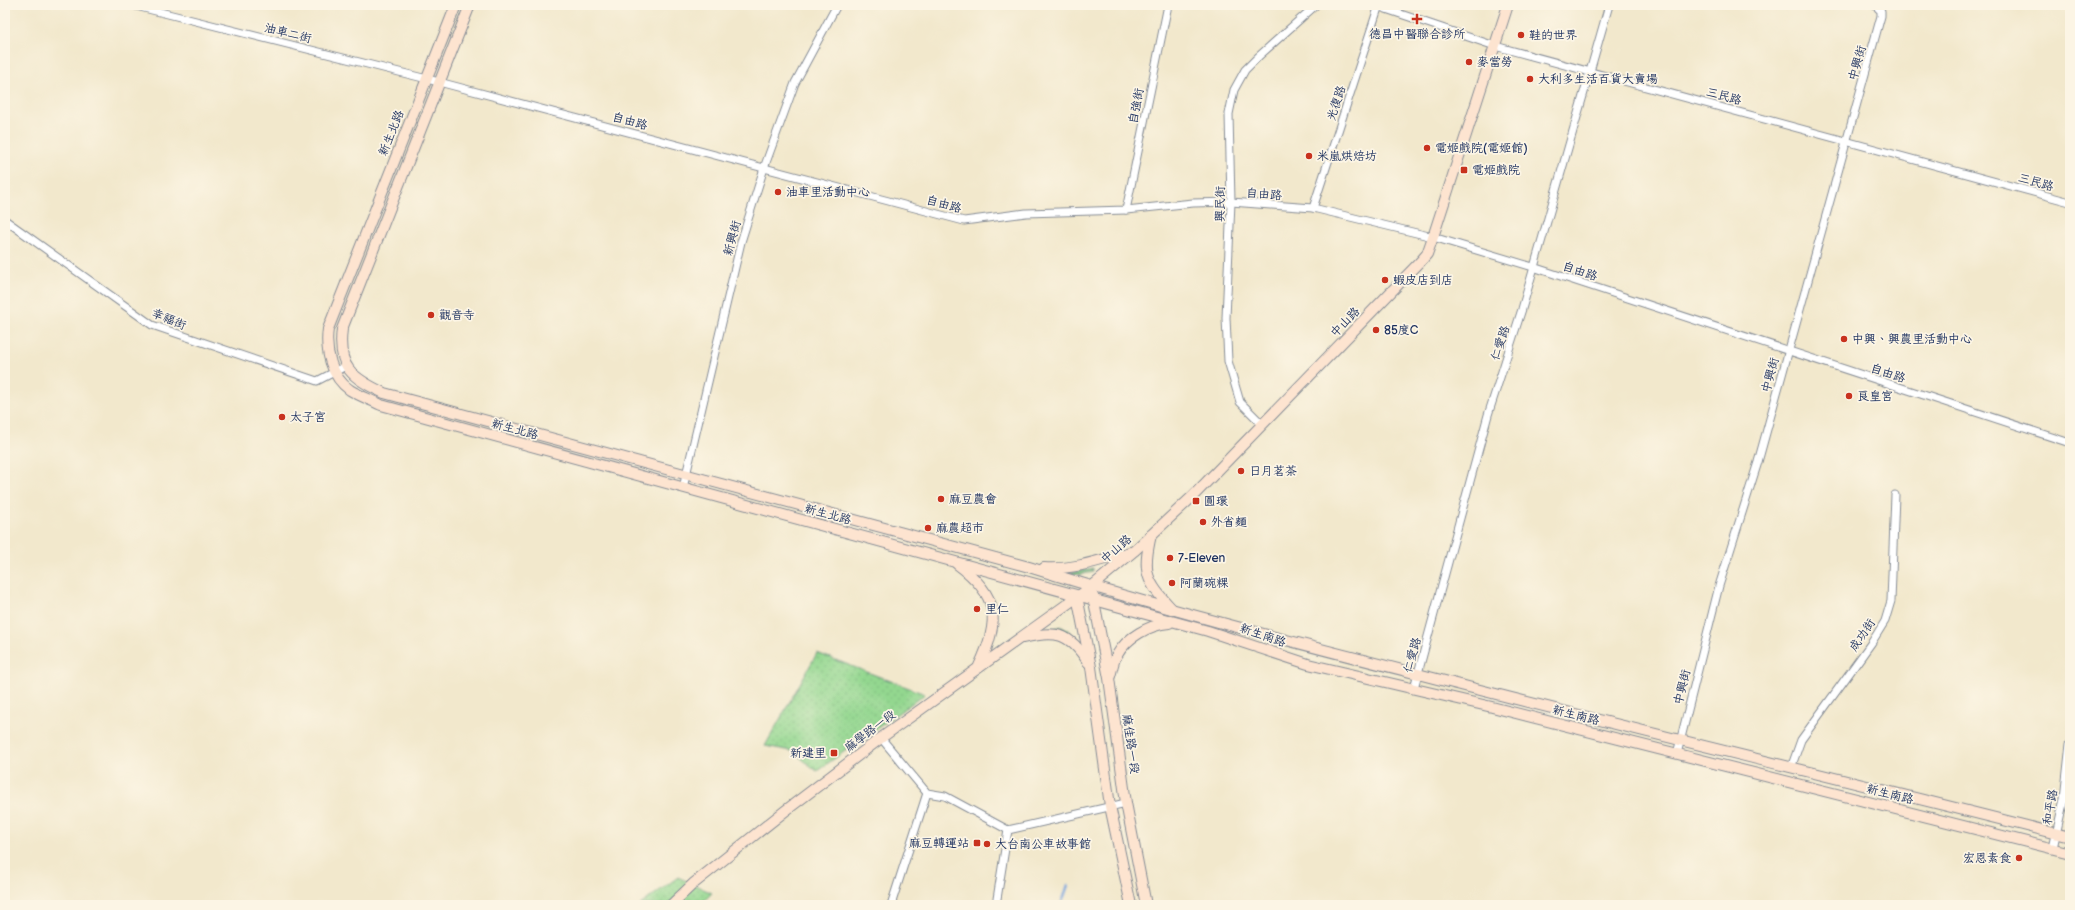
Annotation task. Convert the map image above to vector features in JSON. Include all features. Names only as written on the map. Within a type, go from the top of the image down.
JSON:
[{"type":"main road","name":"新生北路","points":[[456,5],[328,329],[326,341],[334,372],[349,389],[381,405],[1077,596]]},
{"type":"main road","name":"新生北路","points":[[470,5],[342,329],[341,352],[346,366],[360,382],[384,393],[1029,567],[1091,587]]},
{"type":"main road","name":"中山路","points":[[1091,587],[1134,551],[1192,497],[1264,425],[1427,254],[1496,46],[1508,5]]},
{"type":"main road","points":[[1151,535],[1145,563],[1147,576],[1160,596],[1172,609]]},
{"type":"main road","points":[[1029,567],[1061,569],[1081,566],[1134,551]]},
{"type":"main road","points":[[952,561],[972,576],[986,591],[992,605],[993,625],[988,647],[978,667]]},
{"type":"main road","name":"新生南路","points":[[1091,587],[1625,728],[1681,740],[2070,837]]},
{"type":"main road","name":"麻學路一段","points":[[671,905],[693,884],[784,811],[978,667],[1091,587]]},
{"type":"main road","name":"麻佳路一段","points":[[1091,587],[1109,678],[1126,803],[1146,905]]},
{"type":"main road","name":"新生南路","points":[[1077,596],[1208,631],[1308,664],[1414,688],[2070,853]]},
{"type":"main road","points":[[1077,596],[1091,667],[1110,806],[1131,905]]},
{"type":"main road","points":[[1109,678],[1116,656],[1139,633],[1158,624],[1176,623]]},
{"type":"main road","points":[[1019,639],[1041,634],[1062,635],[1081,650],[1091,667]]},
{"type":"street","name":"油車二街","points":[[132,5],[439,82]]},
{"type":"street","name":"新興街","points":[[683,488],[741,242],[764,168],[795,83],[837,5]]},
{"type":"street","name":"自強街","points":[[1126,210],[1168,5]]},
{"type":"street","name":"興民街","points":[[1264,425],[1240,402],[1228,362],[1226,318],[1231,202],[1229,114],[1234,90],[1252,63],[1316,5]]},
{"type":"street","name":"仁愛路","points":[[1414,688],[1488,415],[1522,308],[1588,71],[1609,5]]},
{"type":"street","name":"中興街","points":[[1677,754],[1719,586],[1758,462],[1881,16],[1881,11],[1875,5]]},
{"type":"street","name":"三民路","points":[[1377,6],[1496,46],[2070,202]]},
{"type":"street","name":"光復路","points":[[1313,208],[1377,6]]},
{"type":"street","name":"自由路","points":[[439,82],[964,221],[1026,214],[1126,210],[1193,203],[1231,202],[1313,208],[1433,237],[1533,267],[2070,443]]},
{"type":"street","name":"幸福街","points":[[5,220],[152,326],[317,381],[346,366]]},
{"type":"street","name":"成功街","points":[[1791,768],[1801,740],[1872,642],[1885,621],[1891,601],[1895,495]]},
{"type":"street","points":[[881,738],[926,793],[945,796],[1008,830],[1126,803]]},
{"type":"street","name":"和平路","points":[[2053,848],[2064,799],[2070,744]]},
{"type":"street","points":[[891,905],[926,793]]},
{"type":"street","points":[[996,905],[1008,830]]},
{"type":"green space","points":[[1093,568],[1093,571],[1081,575],[1067,573]]},
{"type":"green space","points":[[1062,626],[1067,629],[1072,636],[1048,630]]},
{"type":"green space","points":[[817,653],[925,694],[817,771],[792,751],[765,746]]},
{"type":"green space","points":[[678,877],[712,893],[700,905],[640,905]]},
{"type":"waterway","points":[[1061,905],[1068,885]]},
{"type":"place","name":"德昌中醫聯合診所","points":[[1417,19]]},
{"type":"place","name":"鞋的世界","points":[[1521,35]]},
{"type":"place","name":"麥當勞","points":[[1469,62]]},
{"type":"place","name":"大利多生活百貨大賣場","points":[[1530,79]]},
{"type":"place","name":"電姬戲院(電姬館)","points":[[1427,148]]},
{"type":"place","name":"米嵐烘焙坊","points":[[1309,156]]},
{"type":"place","name":"電姬戲院","points":[[1464,170]]},
{"type":"place","name":"油車里活動中心","points":[[778,192]]},
{"type":"place","name":"蝦皮店到店","points":[[1385,280]]},
{"type":"place","name":"觀音寺","points":[[431,315]]},
{"type":"place","name":"85度C","points":[[1376,330]]},
{"type":"place","name":"中興、興農里活動中心","points":[[1844,339]]},
{"type":"place","name":"良皇宮","points":[[1849,396]]},
{"type":"place","name":"太子宮","points":[[282,417]]},
{"type":"place","name":"日月茗茶","points":[[1241,471]]},
{"type":"place","name":"麻豆農會","points":[[941,499]]},
{"type":"place","name":"圓環","points":[[1196,501]]},
{"type":"place","name":"外省麵","points":[[1203,522]]},
{"type":"place","name":"麻農超市","points":[[928,528]]},
{"type":"place","name":"7-Eleven","points":[[1170,558]]},
{"type":"place","name":"阿蘭碗粿","points":[[1172,583]]},
{"type":"place","name":"里仁","points":[[977,609]]},
{"type":"place","name":"新建里","points":[[834,753]]},
{"type":"place","name":"麻豆轉運站","points":[[977,843]]},
{"type":"place","name":"大台南公車故事館","points":[[987,844]]},
{"type":"place","name":"宏恩素食","points":[[2019,858]]}]
